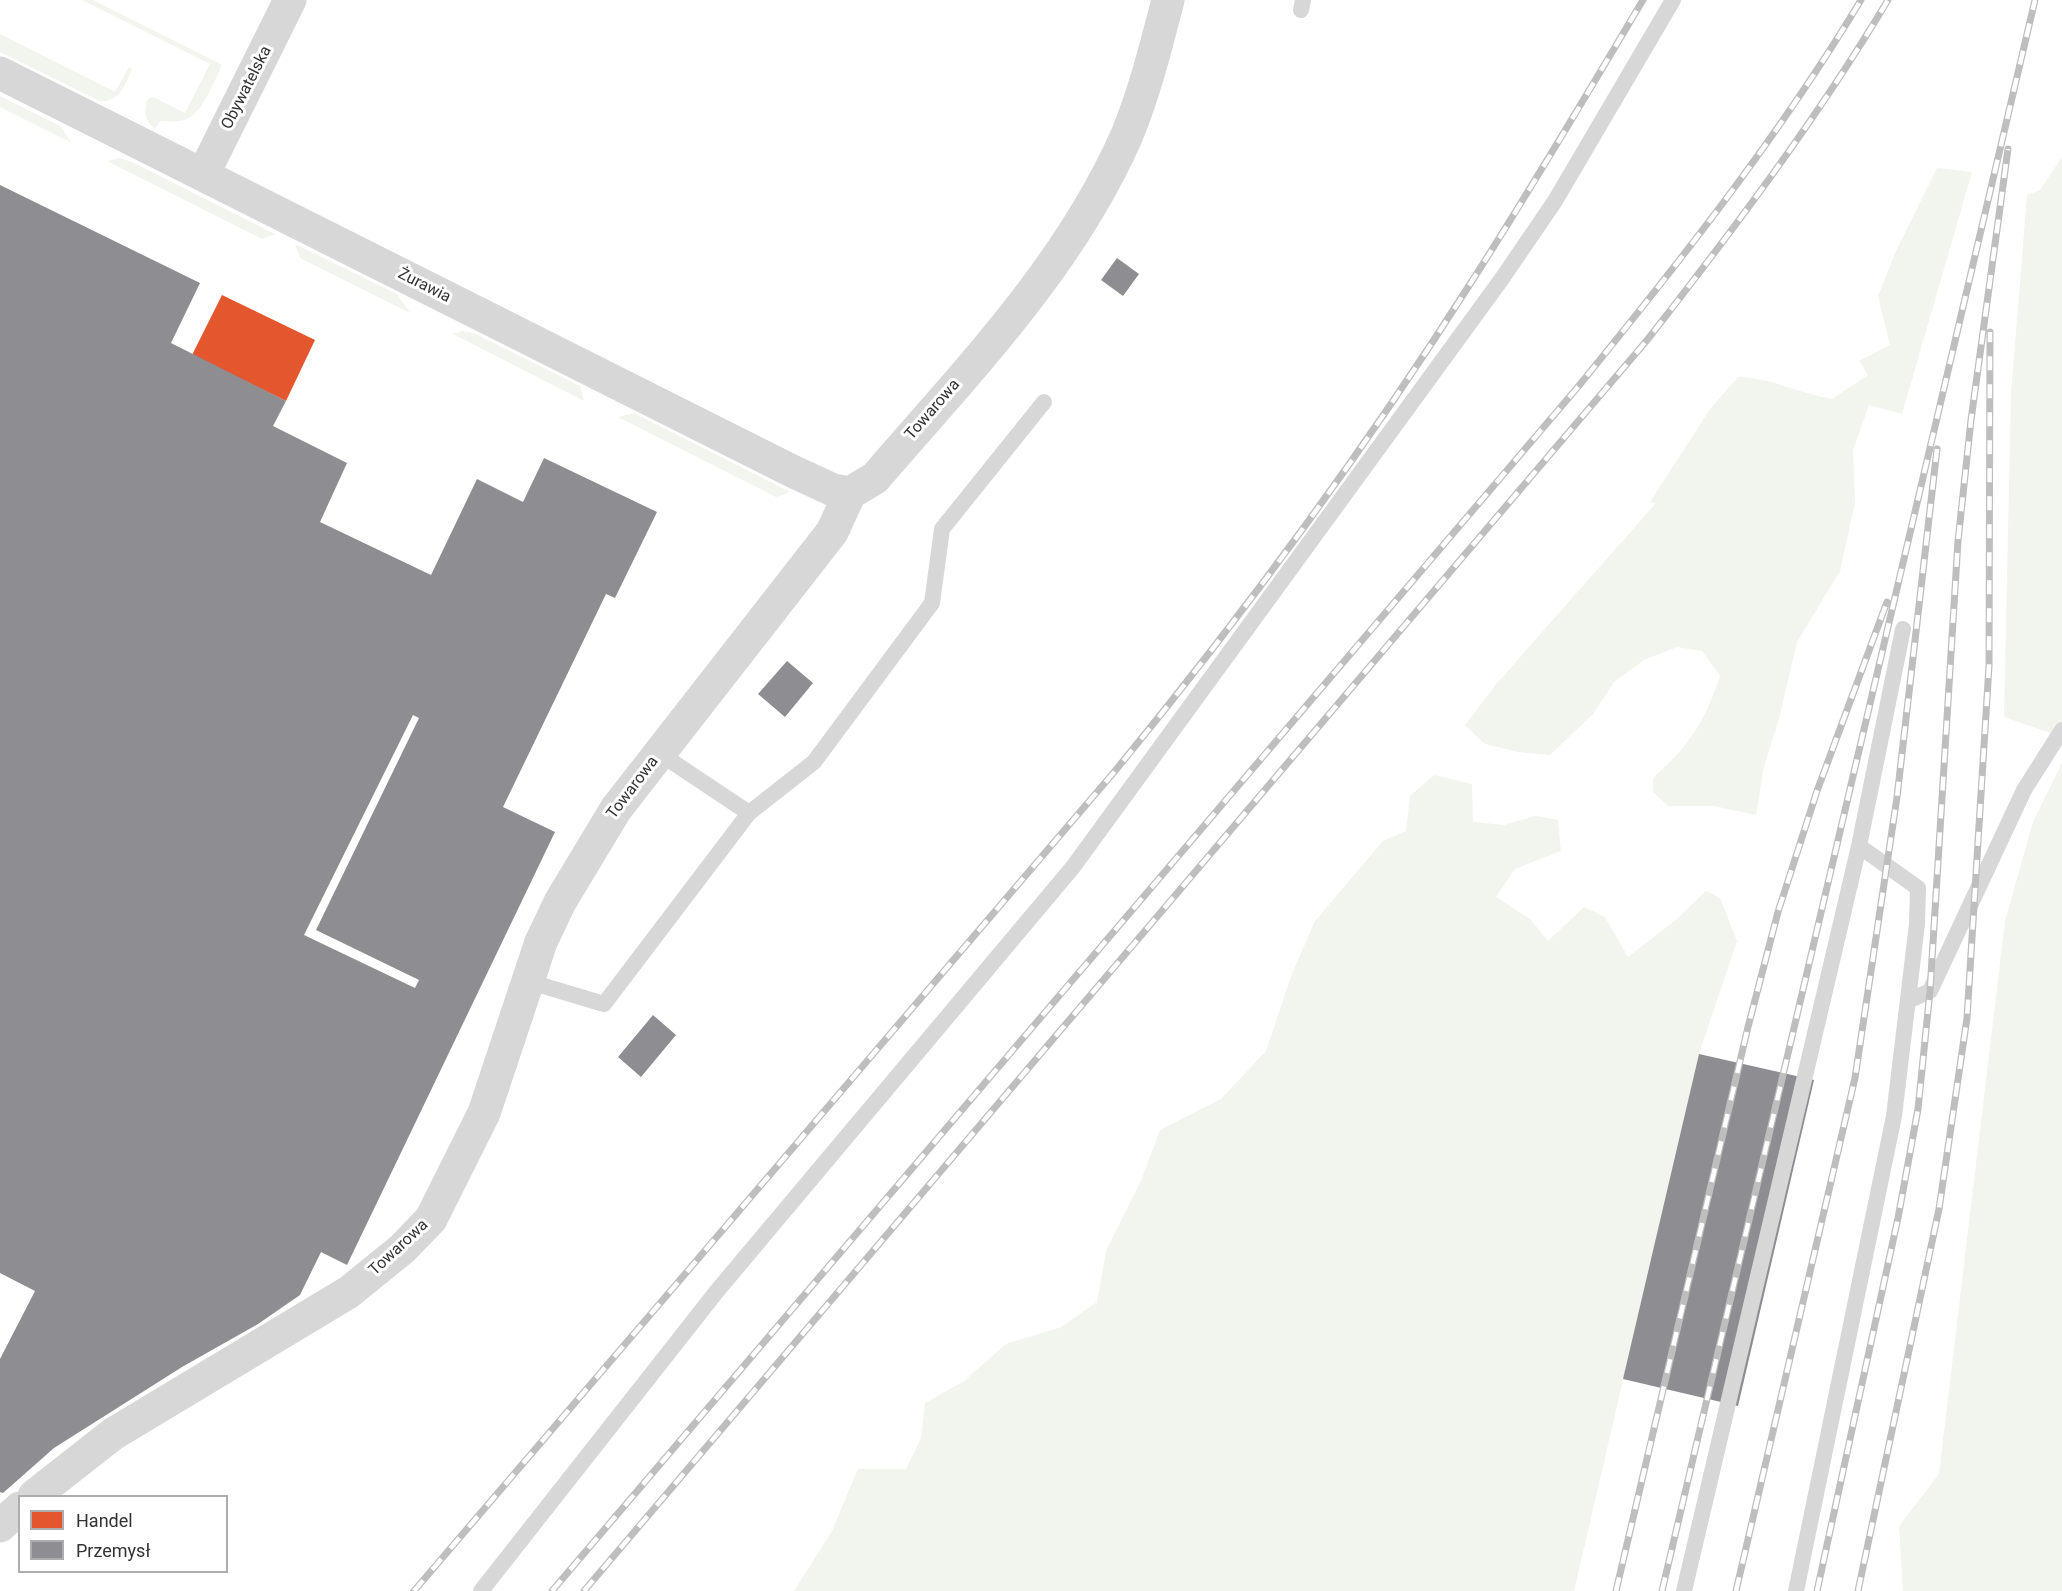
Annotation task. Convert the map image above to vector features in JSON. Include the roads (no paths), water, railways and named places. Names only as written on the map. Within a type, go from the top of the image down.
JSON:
[{"type":"street","name":"Obywatelska","points":[[203,175],[290,0]]},
{"type":"street","name":"Towarowa","points":[[37,1495],[113,1434],[349,1292],[402,1249],[431,1219],[484,1113],[527,981],[550,922],[591,846],[616,808],[832,532],[850,493],[875,478],[1002,330],[1054,265],[1075,233],[1130,126],[1145,88],[1168,0]]},
{"type":"street","name":"Żurawia","points":[[0,73],[792,471],[833,490],[850,493]]},
{"type":"street","points":[[0,1526],[18,1510]]},
{"type":"lane","points":[[481,1591],[717,1291],[1073,867],[1501,280],[1556,201],[1673,0]]},
{"type":"lane","points":[[527,981],[604,1004],[749,813],[814,762],[932,603],[942,529],[1044,402]]},
{"type":"lane","points":[[1684,1591],[1859,846],[1903,629]]},
{"type":"lane","points":[[1908,1000],[1930,991],[2024,790],[2062,730]]},
{"type":"lane","points":[[659,753],[749,813]]},
{"type":"lane","points":[[1796,1591],[1894,1116],[1918,888],[1859,846]]},
{"type":"railway","points":[[414,1591],[1115,771],[1210,653],[1345,470],[1431,344],[1516,212],[1643,0]]},
{"type":"railway","points":[[552,1591],[1577,388],[1726,199],[1796,101],[1861,0]]},
{"type":"railway","points":[[584,1591],[1648,339],[1803,131],[1888,0]]},
{"type":"railway","points":[[1662,1591],[2035,0]]},
{"type":"railway","points":[[1817,1591],[1898,1218],[1918,1109],[1930,991],[1958,541],[1971,420],[2008,149]]},
{"type":"railway","points":[[1858,1591],[1939,1209],[1967,1018],[1989,666],[1990,332]]},
{"type":"railway","points":[[1736,1591],[1855,1078],[1897,797],[1937,449]]},
{"type":"railway","points":[[1616,1591],[1748,1027],[1778,912],[1817,791],[1887,602]]}]
